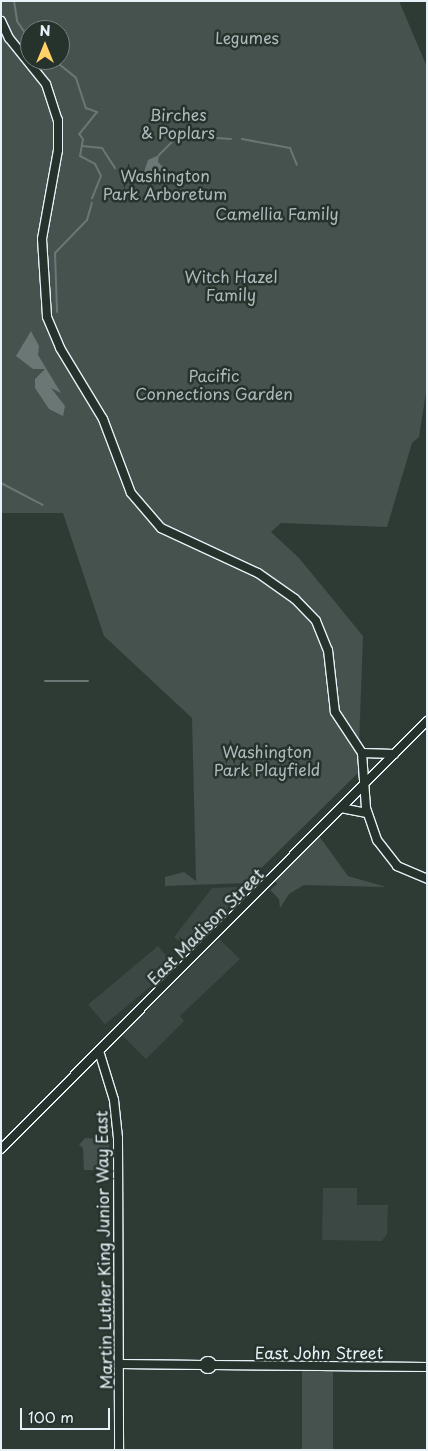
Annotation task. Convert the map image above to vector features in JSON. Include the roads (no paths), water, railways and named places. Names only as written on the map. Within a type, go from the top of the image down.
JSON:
[{"type":"main road","points":[[1,21],[9,38],[46,84],[58,120],[58,150],[42,239],[47,318],[60,348],[103,419],[131,493],[161,528],[246,566],[309,612],[328,650],[335,712],[362,753],[366,813],[389,860],[427,879]]},
{"type":"main road","name":"East Madison Street","points":[[1,1149],[427,721]]},
{"type":"main road","points":[[362,753],[394,754]]},
{"type":"main road","points":[[341,808],[366,813]]},
{"type":"main road","name":"Martin Luther King Junior Way East","points":[[99,1051],[117,1121],[120,1364],[119,1450]]},
{"type":"main road","name":"East John Street","points":[[120,1364],[427,1367]]},
{"type":"waterway","points":[[14,1],[17,21],[20,25]]},
{"type":"waterway","points":[[66,70],[76,78],[86,108],[97,112],[79,134],[83,139],[80,156],[95,164],[101,176],[92,198]]},
{"type":"waterway","points":[[192,133],[200,129],[216,138],[231,139]]},
{"type":"waterway","points":[[159,155],[178,136],[188,135]]},
{"type":"waterway","points":[[242,139],[290,148],[297,165]]},
{"type":"waterway","points":[[82,146],[102,148],[115,168]]},
{"type":"waterway","points":[[57,312],[55,253],[87,220],[92,203]]},
{"type":"waterway","points":[[1,483],[43,505]]},
{"type":"waterway","points":[[45,681],[88,681]]},
{"type":"park label","name":"Legumes","points":[[247,37]]},
{"type":"park label","name":"Birches & Poplars","points":[[178,123]]},
{"type":"park label","name":"Washington Park Arboretum","points":[[165,184]]},
{"type":"park label","name":"Camellia Family","points":[[277,213]]},
{"type":"park label","name":"Witch Hazel Family","points":[[231,285]]},
{"type":"park label","name":"Pacific Connections Garden","points":[[214,384]]},
{"type":"park label","name":"Washington Park Playfield","points":[[267,760]]}]
